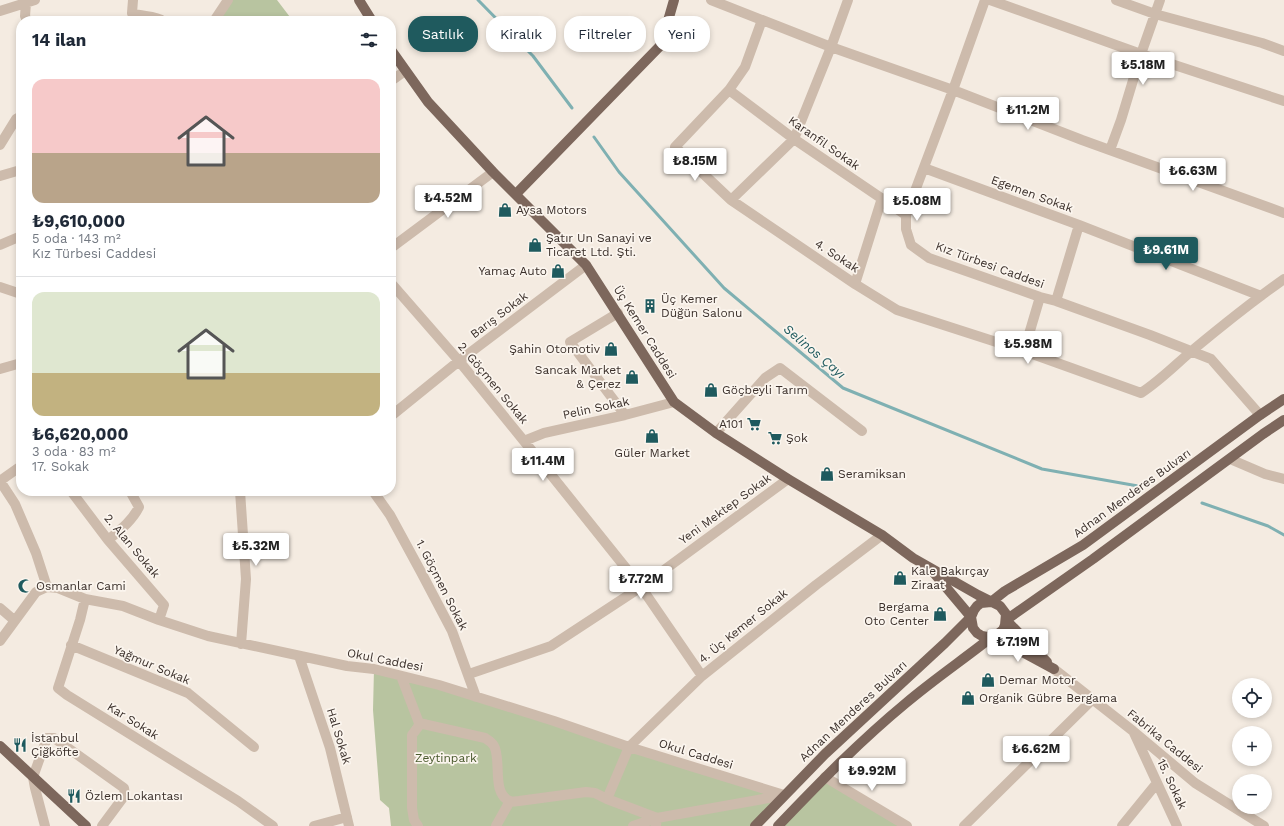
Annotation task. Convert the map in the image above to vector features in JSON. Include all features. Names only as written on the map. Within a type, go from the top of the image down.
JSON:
[{"type":"main road","points":[[359,0],[369,16]]},
{"type":"main road","points":[[516,194],[661,45],[674,0]]},
{"type":"main road","name":"Üç Kemer Caddesi","points":[[396,58],[428,102],[493,172],[586,265],[674,402],[716,433],[882,535],[913,558],[990,602]]},
{"type":"main road","name":"Adnan Menderes Bulvarı","points":[[990,602],[1005,591],[1083,545],[1284,399]]},
{"type":"main road","points":[[1006,620],[1284,420]]},
{"type":"main road","points":[[930,568],[971,617],[973,628],[977,632],[982,636],[993,636],[1054,669]]},
{"type":"main road","points":[[778,826],[859,744],[907,702],[993,636],[998,634],[1005,625],[1006,620],[1004,610],[1000,606],[990,602],[981,603],[977,606],[971,617]]},
{"type":"main road","name":"Adnan Menderes Bulvarı","points":[[755,826],[825,754],[971,617]]},
{"type":"main road","points":[[1006,620],[1054,669]]},
{"type":"main road","points":[[0,746],[86,826]]},
{"type":"street","points":[[133,0],[132,13],[146,16]]},
{"type":"street","points":[[217,16],[228,0]]},
{"type":"street","points":[[711,0],[831,46],[953,90],[1082,140],[1284,214]]},
{"type":"street","points":[[731,200],[794,139],[848,0]]},
{"type":"street","name":"Kız Türbesi Caddesi","points":[[984,0],[953,90],[906,215],[906,229],[911,245],[929,258],[1040,297],[1056,301],[1210,359],[1260,415]]},
{"type":"street","points":[[990,0],[1140,54],[1284,101]]},
{"type":"street","points":[[1116,0],[1155,14],[1262,43],[1284,51]]},
{"type":"street","points":[[1110,150],[1121,120],[1140,54],[1160,0]]},
{"type":"street","points":[[0,12],[30,2]]},
{"type":"street","points":[[25,16],[30,2]]},
{"type":"street","points":[[729,90],[745,67],[762,20]]},
{"type":"street","points":[[396,77],[405,71]]},
{"type":"street","name":"Karanfil Sokak","points":[[729,90],[794,139],[906,215]]},
{"type":"street","name":"4. Sokak","points":[[729,90],[675,147],[731,200],[855,284],[882,198]]},
{"type":"street","points":[[0,145],[16,119]]},
{"type":"street","name":"Egemen Sokak","points":[[924,168],[1079,225],[1056,301]]},
{"type":"street","points":[[0,176],[16,171]]},
{"type":"street","points":[[396,244],[493,172]]},
{"type":"street","points":[[1079,225],[1261,296]]},
{"type":"street","points":[[0,245],[16,238]]},
{"type":"street","name":"Barış Sokak","points":[[396,412],[459,361],[586,265]]},
{"type":"street","points":[[855,284],[897,310],[1141,393],[1158,382],[1192,351],[1284,279]]},
{"type":"street","points":[[0,288],[16,293]]},
{"type":"street","name":"2. Göçmen Sokak","points":[[396,289],[459,361],[641,587],[702,676]]},
{"type":"street","points":[[1024,352],[1040,297]]},
{"type":"street","points":[[618,313],[570,342],[625,415]]},
{"type":"street","points":[[0,369],[16,365]]},
{"type":"street","points":[[716,433],[765,378],[780,368],[862,431]]},
{"type":"street","name":"Pelin Sokak","points":[[524,441],[544,433],[625,415],[674,402]]},
{"type":"street","points":[[1230,458],[1265,474],[1284,479]]},
{"type":"street","points":[[0,641],[36,592],[47,586],[36,553],[15,504],[0,481],[16,470]]},
{"type":"street","name":"Yeni Mektep Sokak","points":[[469,674],[551,646],[641,587],[788,478]]},
{"type":"street","name":"2. Alan Sokak","points":[[75,496],[108,540],[164,605],[159,620]]},
{"type":"street","points":[[108,540],[135,516],[139,507],[133,496]]},
{"type":"street","points":[[240,496],[246,579],[241,644]]},
{"type":"street","name":"1. Göçmen Sokak","points":[[377,496],[390,515],[452,631],[469,674],[476,697]]},
{"type":"street","name":"4. Üç Kemer Sokak","points":[[629,747],[702,676],[816,585],[882,535]]},
{"type":"street","name":"Okul Caddesi","points":[[47,586],[58,588],[85,599],[123,606],[159,620],[208,636],[348,666],[374,669],[439,685],[554,721],[629,747],[784,795]]},
{"type":"street","name":"Kar Sokak","points":[[85,599],[80,620],[58,688],[238,801],[273,826]]},
{"type":"street","points":[[0,608],[14,620]]},
{"type":"street","name":"Yağmur Sokak","points":[[71,645],[188,693],[254,747]]},
{"type":"street","name":"Hal Sokak","points":[[299,656],[330,748],[348,822]]},
{"type":"street","name":"Fabrika Caddesi","points":[[1054,669],[1133,731],[1195,783],[1259,825]]},
{"type":"street","points":[[401,676],[419,723],[412,735],[412,808],[414,820],[418,826]]},
{"type":"street","points":[[964,826],[1093,699]]},
{"type":"street","points":[[419,723],[485,738],[490,741],[496,750],[501,792],[504,797],[510,801],[586,792],[595,793],[656,822]]},
{"type":"street","name":"15. Sokak","points":[[1133,731],[1177,826]]},
{"type":"street","points":[[45,826],[33,777],[47,738],[54,738],[124,788],[125,795],[102,826]]},
{"type":"street","points":[[608,800],[629,747]]},
{"type":"street","points":[[825,778],[907,826]]},
{"type":"street","points":[[1122,826],[1157,784]]},
{"type":"street","points":[[633,826],[784,795]]},
{"type":"street","points":[[496,826],[510,801]]},
{"type":"street","points":[[314,826],[348,822]]},
{"type":"green space","points":[[228,0],[277,0],[289,16],[217,16]]},
{"type":"green space","name":"Zeytinpark","points":[[374,669],[784,795],[755,826],[391,826],[389,808],[380,800],[373,710]]},
{"type":"green space","points":[[825,777],[907,826],[779,826]]},
{"type":"waterway","name":"Selinos Çayı","points":[[478,0],[533,56],[572,108]]},
{"type":"waterway","name":"Selinos Çayı","points":[[594,137],[619,172],[724,288],[843,388],[1042,469],[1138,486]]},
{"type":"waterway","name":"Selinos Çayı","points":[[1202,503],[1268,526],[1284,535]]},
{"type":"place","name":"Aysa Motors","points":[[505,210]]},
{"type":"place","name":"Şatır Un Sanayi ve Ticaret Ltd. Şti.","points":[[535,245]]},
{"type":"place","name":"Yamaç Auto","points":[[558,271]]},
{"type":"place","name":"Üç Kemer Düğün Salonu","points":[[650,306]]},
{"type":"place","name":"Şahin Otomotiv","points":[[611,349]]},
{"type":"place","name":"Sancak Market & Çerez","points":[[632,377]]},
{"type":"place","name":"Göçbeyli Tarım","points":[[711,390]]},
{"type":"place","name":"A101","points":[[754,424]]},
{"type":"place","name":"Güler Market","points":[[652,436]]},
{"type":"place","name":"Şok","points":[[775,438]]},
{"type":"place","name":"Seramiksan","points":[[827,474]]},
{"type":"place","name":"Kale Bakırçay Ziraat","points":[[900,578]]},
{"type":"place","name":"Osmanlar Cami","points":[[25,586]]},
{"type":"place","name":"Bergama Oto Center","points":[[940,614]]},
{"type":"place","name":"Demar Motor","points":[[988,680]]},
{"type":"place","name":"Organik Gübre Bergama","points":[[968,698]]},
{"type":"place","name":"İstanbul Çiğköfte","points":[[20,745]]},
{"type":"place","name":"Özlem Lokantası","points":[[74,796]]}]
